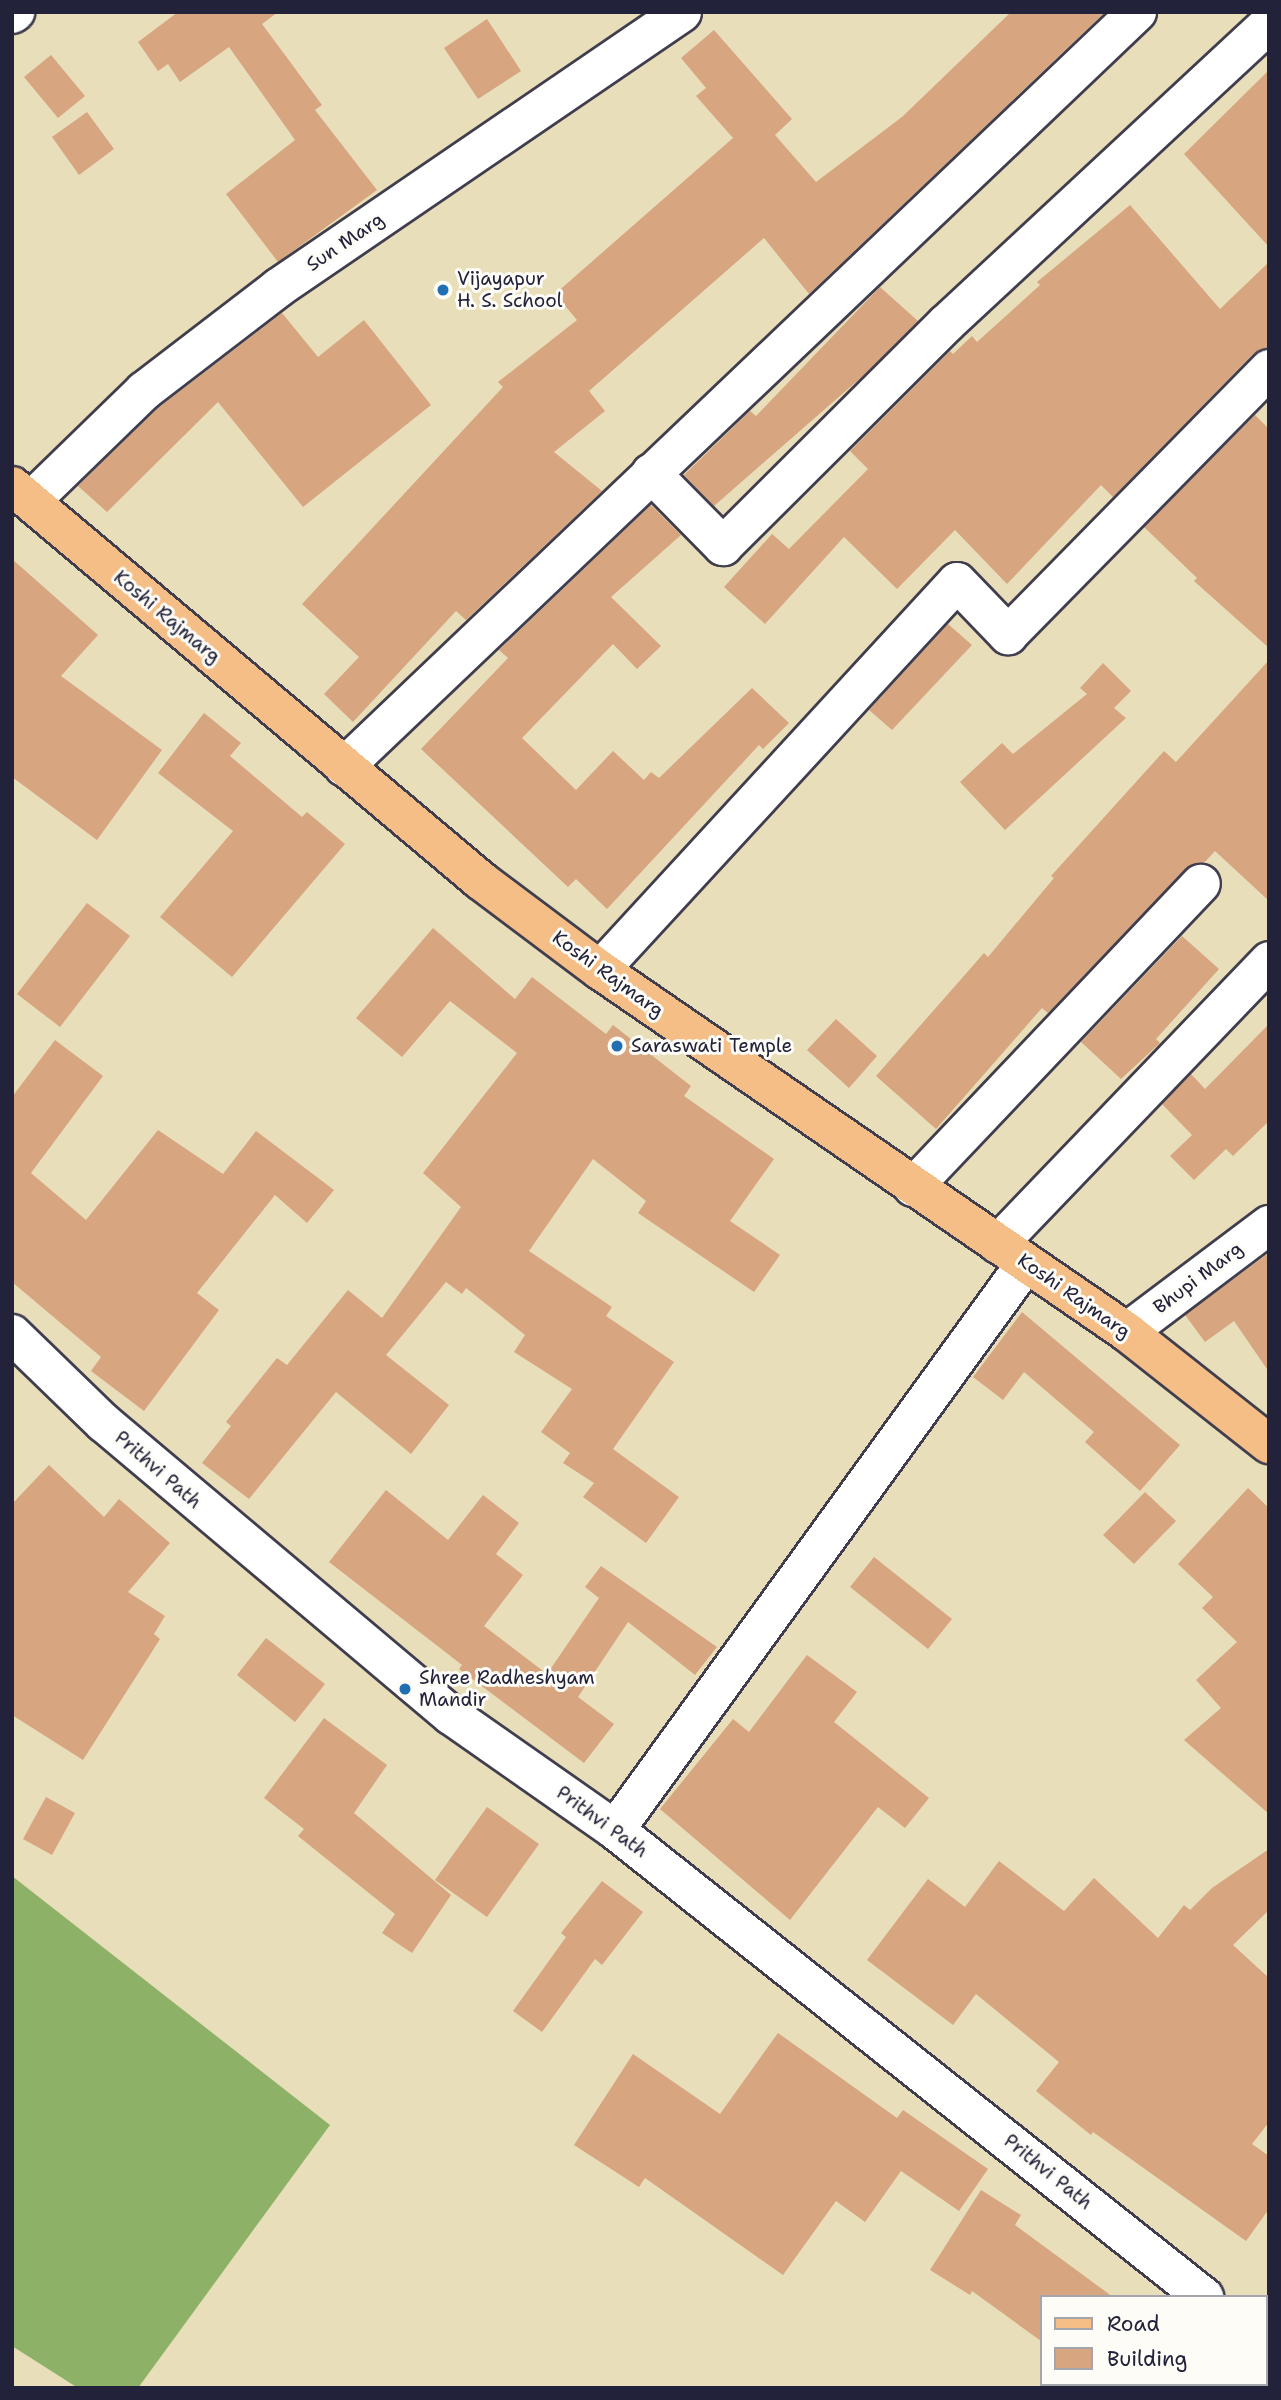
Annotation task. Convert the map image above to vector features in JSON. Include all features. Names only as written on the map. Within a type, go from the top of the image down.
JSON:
[{"type":"main road","name":"Koshi Rajmarg","points":[[21,494],[480,880],[600,970],[1127,1332],[1269,1444]]},
{"type":"street","name":"Sun Marg","points":[[21,494],[144,391],[278,288],[682,12]]},
{"type":"street","points":[[344,768],[1137,12]]},
{"type":"street","points":[[651,473],[723,546],[947,323],[1269,24]]},
{"type":"street","points":[[600,970],[957,582],[1008,635],[1269,369]]},
{"type":"street","points":[[913,1187],[1202,884]]},
{"type":"street","points":[[615,1830],[1012,1253],[1269,961]]},
{"type":"street","name":"Bhupi Marg","points":[[1127,1332],[1269,1225]]},
{"type":"street","name":"Prithvi Path","points":[[12,1334],[104,1423],[451,1715],[615,1830],[1200,2295]]},
{"type":"green space","points":[[12,1876],[330,2125],[138,2388],[78,2388],[12,2346]]},
{"type":"building","points":[[178,12],[278,12],[262,24],[322,105],[315,110],[377,190],[278,262],[226,194],[295,140],[229,47],[180,82],[168,64],[158,71],[138,42]]},
{"type":"building","points":[[1011,12],[1105,12],[809,294],[764,238],[589,391],[605,411],[554,452],[602,491],[466,620],[456,611],[353,722],[324,694],[359,657],[302,604],[503,387],[498,382],[577,320],[555,294],[733,138],[696,96],[706,88],[681,58],[714,30],[792,119],[775,135],[816,182],[902,117]]},
{"type":"building","points":[[487,19],[521,71],[478,99],[444,48]]},
{"type":"building","points":[[51,55],[85,96],[58,118],[24,77]]},
{"type":"building","points":[[1269,70],[1269,247],[1184,154]]},
{"type":"building","points":[[87,112],[114,149],[79,175],[52,137]]},
{"type":"building","points":[[1130,205],[1220,309],[1269,262],[1269,346],[1253,354],[1113,497],[1101,485],[1007,584],[955,530],[897,589],[844,537],[765,624],[724,587],[772,534],[789,549],[868,469],[850,451],[950,351],[953,354],[972,336],[977,342],[1040,285],[1037,282]]},
{"type":"building","points":[[880,287],[918,321],[864,375],[714,506],[684,475],[750,411],[756,416]]},
{"type":"building","points":[[282,313],[318,357],[364,320],[431,405],[303,507],[218,402],[107,512],[78,486],[158,408]]},
{"type":"building","points":[[1255,415],[1269,429],[1269,648],[1194,581],[1197,578],[1144,527]]},
{"type":"building","points":[[651,505],[681,535],[611,597],[661,646],[637,669],[613,644],[522,738],[576,790],[613,751],[644,780],[651,772],[659,778],[752,688],[789,723],[763,749],[759,745],[607,909],[576,879],[568,887],[421,749],[508,658],[499,650]]},
{"type":"building","points":[[12,559],[98,635],[61,676],[162,750],[97,840],[12,777]]},
{"type":"building","points":[[948,624],[972,645],[892,730],[869,710]]},
{"type":"building","points":[[1269,660],[1269,901],[1215,851],[1204,863],[1186,868],[1048,1013],[1042,1008],[936,1129],[876,1076],[984,953],[988,957],[1054,878],[1051,876],[1164,751],[1176,762]]},
{"type":"building","points":[[1103,663],[1131,691],[1114,708],[1126,718],[1005,830],[960,782],[1002,743],[1013,754],[1087,694],[1080,688]]},
{"type":"building","points":[[204,713],[241,743],[230,756],[302,817],[307,812],[345,844],[232,977],[160,917],[233,831],[158,773]]},
{"type":"building","points":[[87,903],[130,936],[60,1027],[17,994]]},
{"type":"building","points":[[433,928],[515,999],[532,977],[606,1034],[613,1025],[691,1086],[684,1096],[774,1159],[730,1221],[780,1255],[754,1292],[638,1213],[646,1201],[593,1159],[529,1251],[612,1307],[606,1316],[674,1362],[613,1449],[679,1497],[646,1543],[583,1497],[594,1483],[563,1463],[570,1453],[541,1432],[572,1389],[514,1352],[525,1335],[466,1288],[462,1294],[446,1282],[386,1355],[449,1405],[411,1454],[336,1392],[249,1499],[202,1463],[231,1426],[226,1422],[277,1358],[287,1365],[348,1290],[382,1318],[461,1207],[423,1173],[517,1053],[450,1001],[402,1057],[356,1018]]},
{"type":"building","points":[[1182,936],[1219,969],[1156,1039],[1160,1043],[1121,1079],[1081,1042]]},
{"type":"building","points":[[836,1019],[877,1056],[849,1088],[807,1050]]},
{"type":"building","points":[[1269,1024],[1269,1121],[1233,1156],[1226,1149],[1194,1180],[1170,1156],[1192,1135],[1162,1104],[1191,1074],[1205,1089]]},
{"type":"building","points":[[55,1040],[103,1076],[31,1173],[86,1220],[158,1130],[223,1174],[256,1131],[334,1190],[307,1223],[275,1195],[197,1293],[219,1310],[144,1411],[91,1371],[101,1357],[12,1282],[12,1097]]},
{"type":"building","points":[[1269,1253],[1269,1372],[1234,1321],[1205,1342],[1185,1315]]},
{"type":"building","points":[[1022,1312],[1180,1445],[1140,1491],[1085,1442],[1094,1432],[1024,1372],[1003,1400],[973,1377]]},
{"type":"building","points":[[49,1465],[104,1517],[119,1499],[170,1543],[128,1592],[165,1616],[154,1634],[160,1639],[83,1760],[12,1715],[12,1504]]},
{"type":"building","points":[[1248,1488],[1269,1508],[1269,1814],[1184,1740],[1221,1708],[1196,1680],[1237,1642],[1202,1608],[1213,1597],[1178,1564]]},
{"type":"building","points":[[386,1490],[448,1540],[483,1495],[519,1523],[496,1554],[523,1575],[484,1626],[547,1674],[599,1598],[585,1587],[601,1566],[717,1647],[695,1675],[628,1622],[578,1697],[614,1724],[584,1763],[459,1669],[462,1665],[329,1562]]},
{"type":"building","points":[[1145,1492],[1176,1521],[1134,1564],[1103,1535]]},
{"type":"building","points":[[874,1557],[952,1619],[928,1649],[850,1587]]},
{"type":"building","points":[[266,1638],[325,1684],[295,1722],[237,1675]]},
{"type":"building","points":[[807,1655],[857,1692],[834,1722],[929,1798],[905,1828],[878,1807],[790,1920],[660,1809],[733,1719],[749,1732]]},
{"type":"building","points":[[324,1718],[387,1765],[354,1813],[451,1895],[412,1953],[382,1933],[395,1914],[298,1836],[304,1829],[264,1798]]},
{"type":"building","points":[[46,1797],[75,1813],[52,1855],[23,1839]]},
{"type":"building","points":[[487,1807],[539,1844],[487,1917],[435,1880]]},
{"type":"building","points":[[1269,1849],[1269,1910],[1233,1945],[1269,1978],[1269,2122],[1252,2144],[1269,2156],[1269,2209],[1246,2241],[1093,2132],[1091,2135],[1036,2091],[1059,2062],[976,1994],[953,2025],[867,1960],[928,1879],[965,1907],[999,1861],[1064,1911],[1094,1878],[1158,1938],[1184,1905],[1190,1910],[1212,1888]]},
{"type":"building","points":[[602,1881],[643,1912],[602,1965],[595,1959],[542,2032],[513,2011],[566,1937],[561,1933]]},
{"type":"building","points":[[778,2033],[897,2118],[903,2110],[988,2169],[959,2211],[901,2171],[865,2222],[836,2201],[783,2275],[645,2178],[639,2187],[574,2145],[633,2054],[720,2114]]},
{"type":"building","points":[[981,2190],[1021,2215],[1015,2225],[1110,2295],[1040,2295],[1040,2340],[972,2291],[970,2295],[930,2270]]},
{"type":"place","name":"Vijayapur H. S. School","points":[[443,290]]},
{"type":"place","name":"Saraswati Temple","points":[[617,1046]]},
{"type":"place","name":"Shree Radheshyam Mandir","points":[[405,1689]]}]
